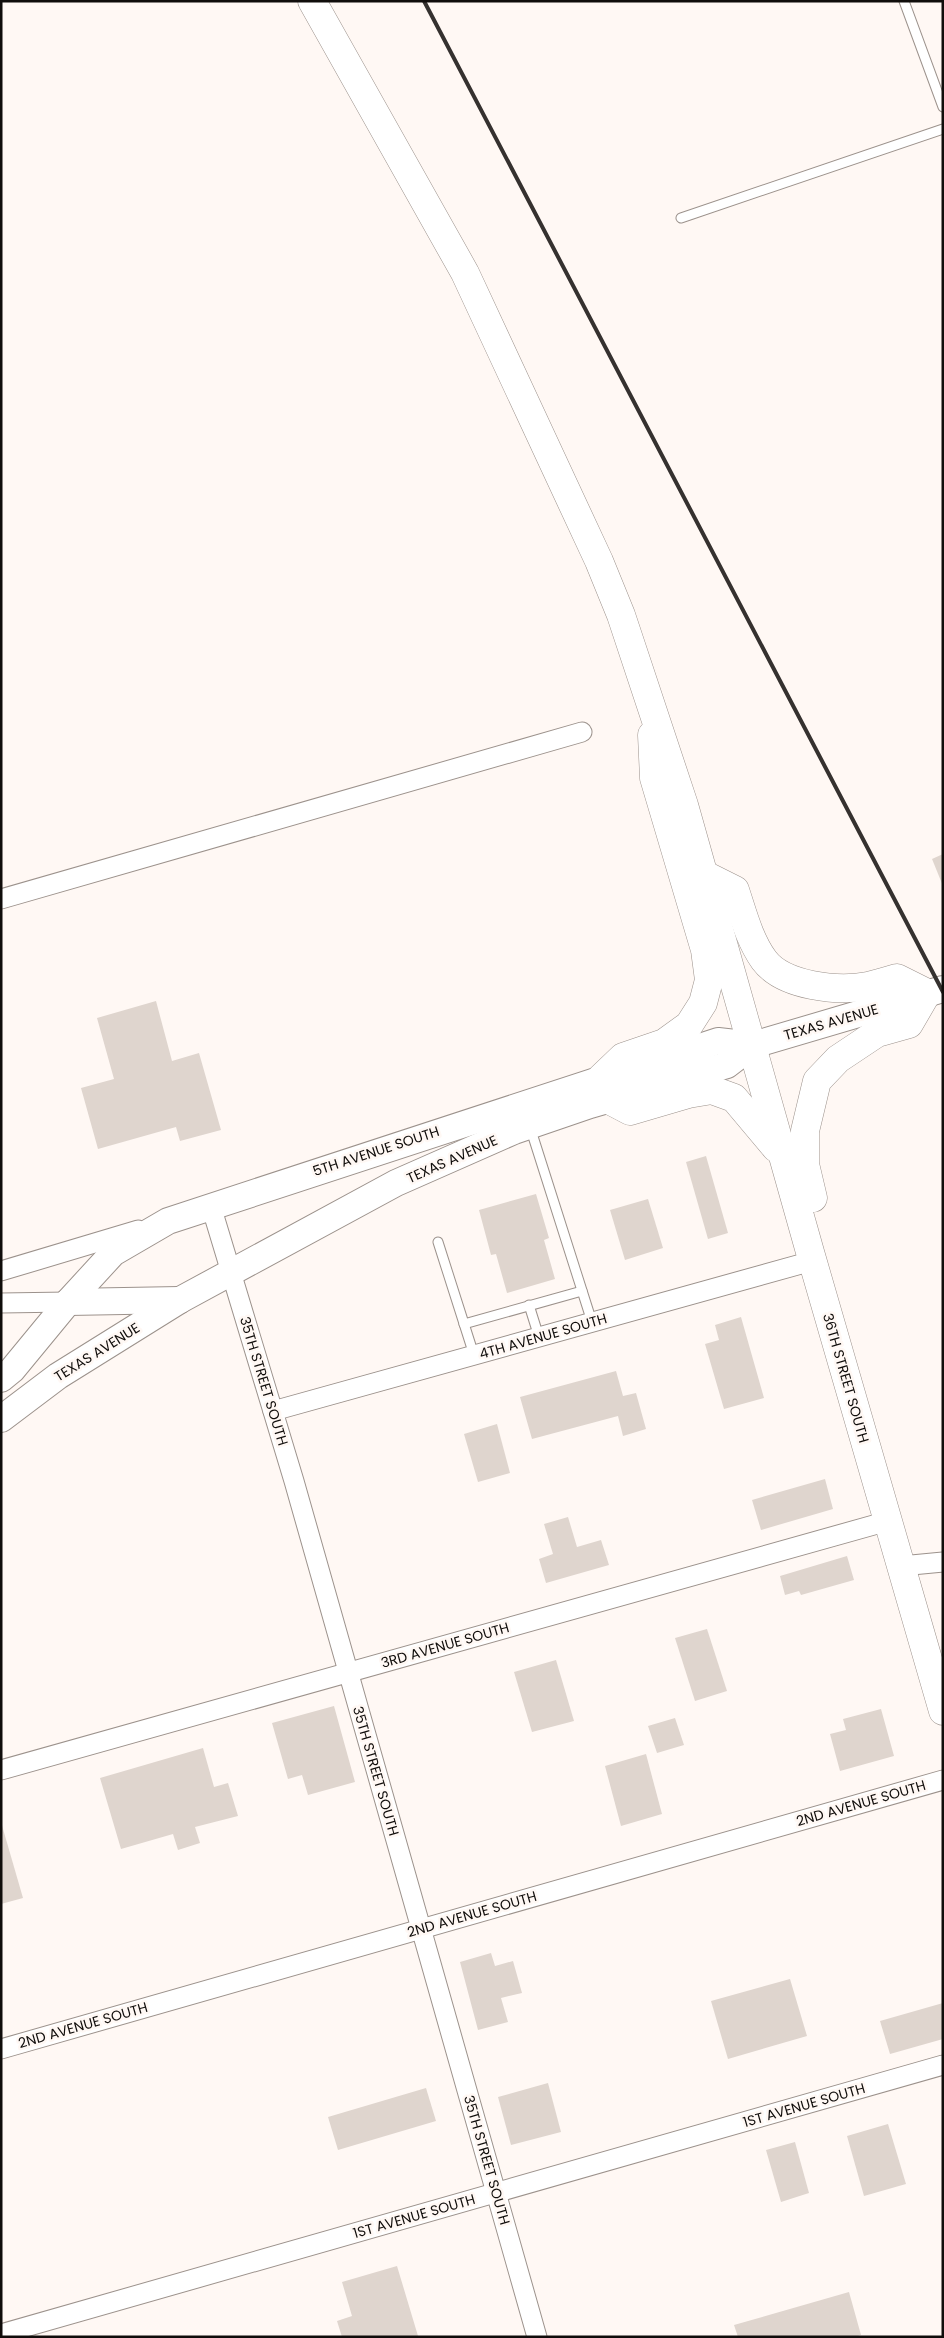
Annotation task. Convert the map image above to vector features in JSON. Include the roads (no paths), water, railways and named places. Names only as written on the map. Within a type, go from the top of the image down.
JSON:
[{"type":"highway","points":[[312,1],[465,274],[598,561],[621,615],[650,699],[654,778],[705,950],[709,980],[703,1003],[689,1025],[664,1043],[622,1057],[605,1089],[630,1111],[688,1094],[712,1090],[734,1098],[753,1118],[784,1159]]},
{"type":"highway","name":"36TH STREET SOUTH","points":[[650,699],[704,874],[812,1261],[943,1711]]},
{"type":"highway","points":[[704,874],[735,890],[751,939],[765,962],[786,977],[817,986],[840,988],[866,986],[897,978],[935,991],[909,1024],[878,1033],[838,1059],[817,1081],[805,1132],[805,1164],[837,1280],[830,1323]]},
{"type":"main road","name":"TEXAS AVENUE","points":[[753,1045],[935,991]]},
{"type":"main road","name":"5TH AVENUE SOUTH","points":[[168,1221],[211,1206],[605,1089],[718,1041],[753,1045]]},
{"type":"main road","name":"TEXAS AVENUE","points":[[1,1419],[58,1376],[180,1300],[231,1272],[396,1183],[530,1126],[605,1089]]},
{"type":"main road","points":[[1,1379],[113,1253],[168,1221]]},
{"type":"main road","points":[[68,1302],[180,1300]]},
{"type":"street","points":[[1,899],[582,732]]},
{"type":"street","name":"35TH STREET SOUTH","points":[[211,1206],[349,1672],[537,2337]]},
{"type":"street","name":"5TH AVENUE SOUTH","points":[[1,1271],[168,1221]]},
{"type":"street","name":"4TH AVENUE SOUTH","points":[[273,1411],[812,1261]]},
{"type":"street","points":[[1,1303],[68,1302]]},
{"type":"street","name":"3RD AVENUE SOUTH","points":[[1,1770],[888,1521]]},
{"type":"street","points":[[901,1566],[943,1562]]},
{"type":"street","name":"2ND AVENUE SOUTH","points":[[1,2049],[943,1780]]},
{"type":"street","name":"1ST AVENUE SOUTH","points":[[1,2334],[943,2065]]},
{"type":"lane","points":[[904,1],[943,108]]},
{"type":"lane","points":[[681,218],[943,129]]},
{"type":"lane","points":[[530,1126],[592,1322]]},
{"type":"lane","points":[[438,1242],[474,1355]]},
{"type":"lane","points":[[464,1324],[582,1291]]},
{"type":"lane","points":[[529,1305],[539,1337]]},
{"type":"railway","points":[[424,1],[943,992]]}]
